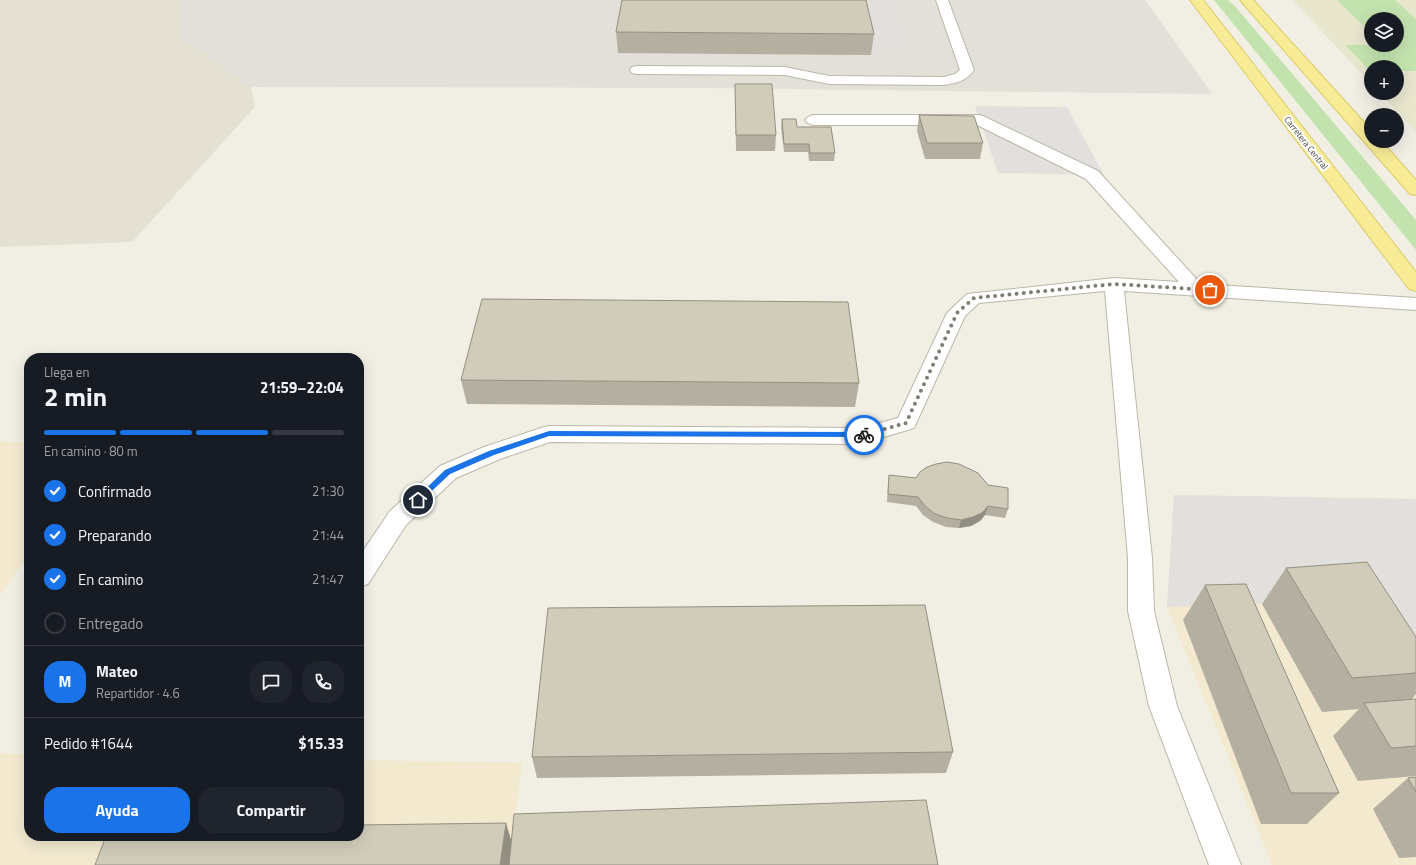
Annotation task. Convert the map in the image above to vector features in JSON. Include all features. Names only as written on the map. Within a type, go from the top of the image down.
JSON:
[{"type":"main road","name":"Carretera Central","points":[[1196,0],[1416,285]]},
{"type":"main road","points":[[1246,0],[1364,132]]},
{"type":"main road","points":[[1378,148],[1416,190]]},
{"type":"lane","points":[[637,70],[785,71],[829,80],[944,81],[964,75],[967,70],[942,0]]},
{"type":"lane","points":[[813,120],[980,120],[1092,175],[1195,289]]},
{"type":"lane","points":[[1114,284],[1140,558],[1141,611],[1163,706],[1225,865]]},
{"type":"lane","points":[[364,569],[398,518],[448,472],[492,453],[549,434],[861,436],[906,423],[957,313],[974,298],[1114,284],[1416,304]]},
{"type":"shaded area","points":[[0,0],[180,0],[181,37],[251,87],[255,107],[132,242],[0,247]]},
{"type":"shaded area","points":[[180,0],[1145,0],[1212,94],[702,88],[251,87],[181,37]]},
{"type":"shaded area","points":[[859,0],[894,0],[906,42],[871,55]]},
{"type":"shaded area","points":[[1293,0],[1416,0],[1416,132],[1404,119],[1404,108],[1394,108],[1386,100],[1404,100],[1404,60],[1364,60],[1364,76]]},
{"type":"shaded area","points":[[975,106],[1067,107],[1104,175],[998,173]]},
{"type":"shaded area","points":[[0,441],[24,443],[24,561],[0,596]]},
{"type":"shaded area","points":[[1174,495],[1416,499],[1416,865],[1272,865],[1167,607]]},
{"type":"shaded area","points":[[1174,495],[1416,499],[1416,652],[1339,598],[1262,604],[1167,607]]},
{"type":"shaded area","points":[[0,753],[24,754],[24,841],[364,841],[364,760],[522,763],[510,865],[0,865]]},
{"type":"green space","points":[[1214,0],[1228,0],[1234,5],[1416,220],[1416,250]]},
{"type":"green space","points":[[1337,0],[1395,0],[1416,19],[1416,71],[1404,71],[1404,60],[1364,60],[1364,65],[1345,45],[1364,45],[1364,52],[1404,52],[1404,12],[1364,12],[1364,26]]},
{"type":"building","points":[[622,0],[866,0],[874,34],[616,32]]},
{"type":"building","points":[[735,84],[772,84],[776,135],[736,135]]},
{"type":"building","points":[[919,115],[974,116],[983,143],[927,143]]},
{"type":"building","points":[[782,119],[796,119],[797,127],[831,127],[835,153],[810,153],[809,144],[784,144]]},
{"type":"building","points":[[482,299],[848,302],[859,383],[461,380]]},
{"type":"building","points":[[947,462],[959,464],[978,473],[988,485],[1008,488],[1008,509],[988,506],[982,513],[961,520],[935,514],[925,506],[918,497],[888,494],[889,475],[916,478],[920,472],[927,467]]},
{"type":"building","points":[[1367,562],[1416,637],[1416,673],[1352,678],[1286,568]]},
{"type":"building","points":[[1246,584],[1339,793],[1291,793],[1205,585]]},
{"type":"building","points":[[925,605],[953,752],[532,757],[548,608]]},
{"type":"building","points":[[1416,699],[1416,746],[1391,748],[1364,703]]},
{"type":"building","points":[[1416,777],[1416,792],[1408,778]]},
{"type":"building","points":[[926,800],[938,865],[509,865],[514,814]]},
{"type":"building","points":[[506,823],[500,865],[95,865],[104,841],[364,841],[364,825]]},
{"type":"way so far","points":[[864,435],[906,423],[957,313],[974,298],[1114,284],[1210,290]]},
{"type":"route","points":[[418,500],[448,472],[492,453],[549,434],[864,435]]}]
